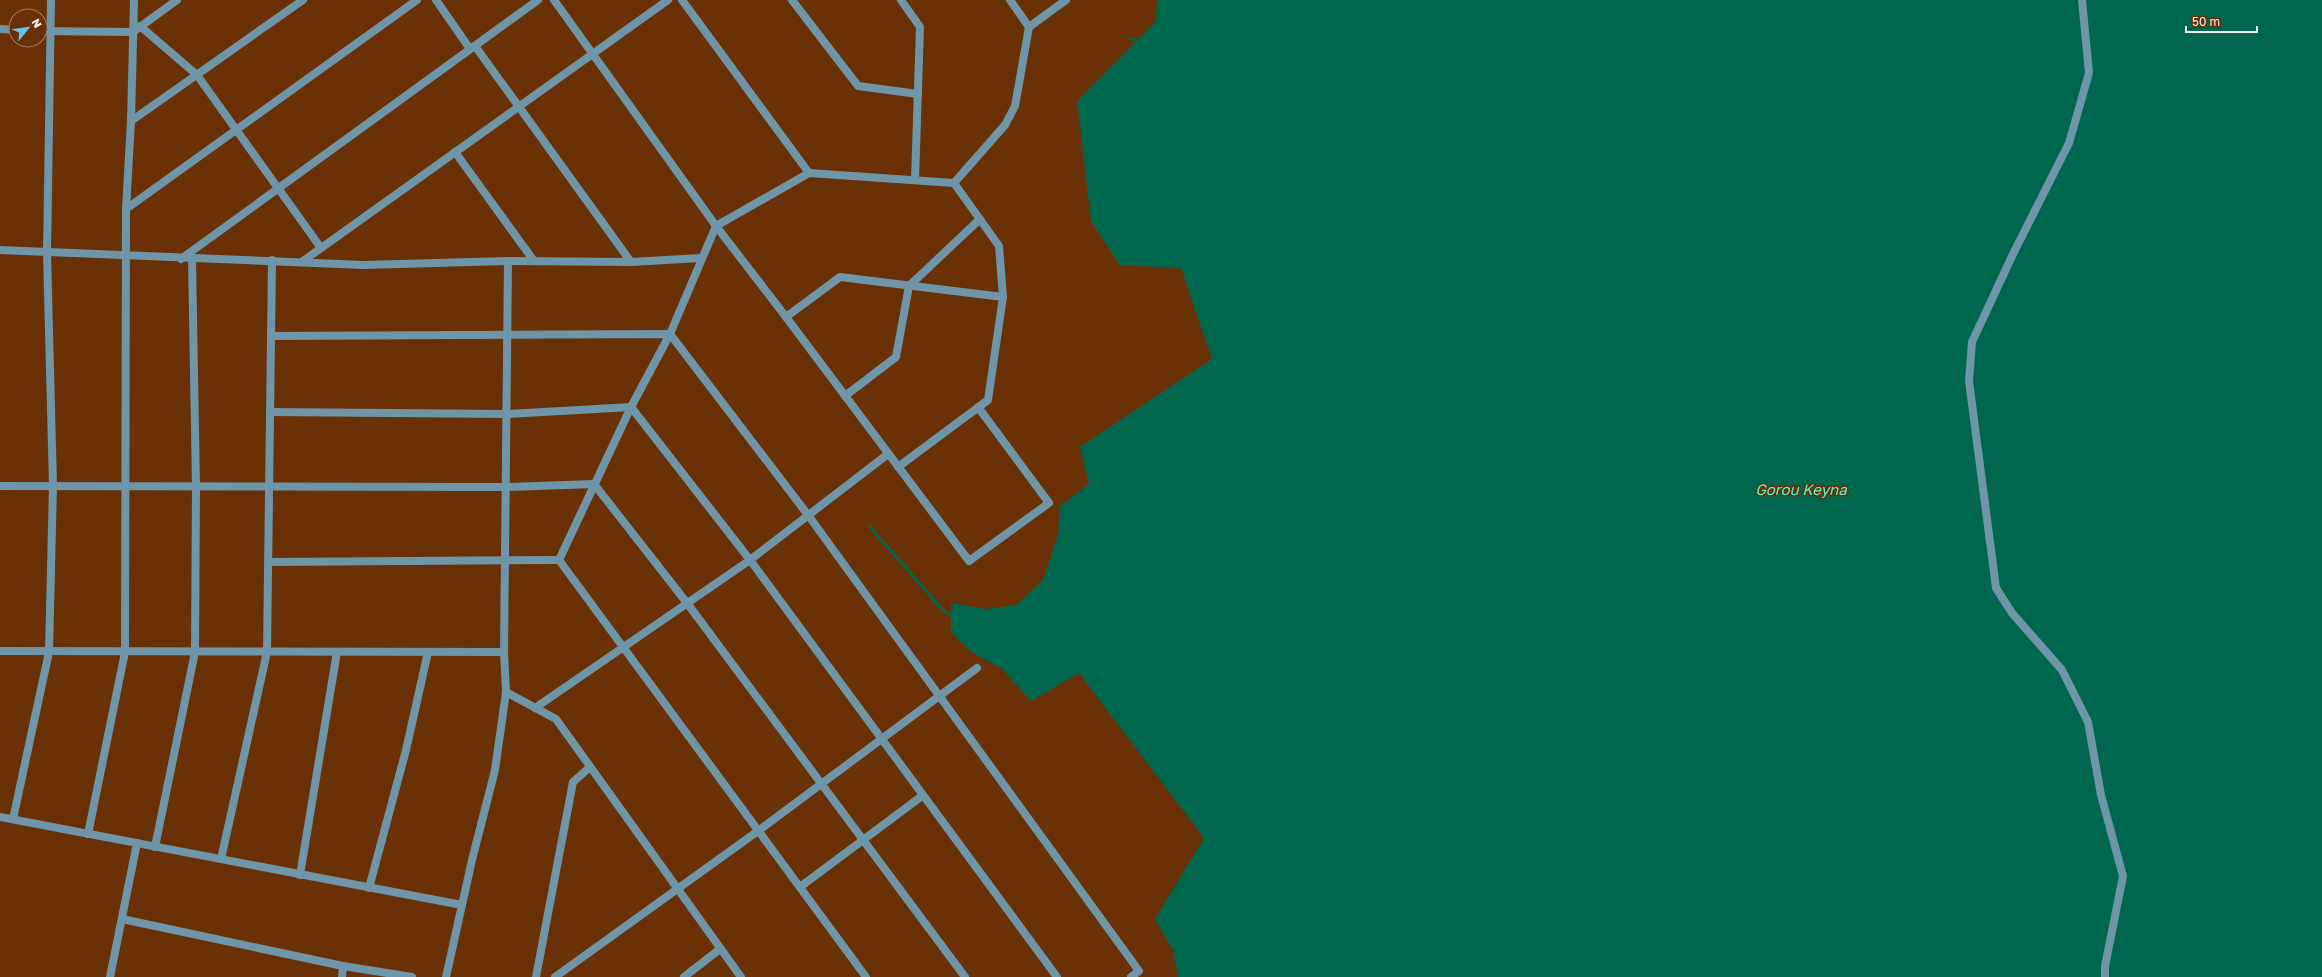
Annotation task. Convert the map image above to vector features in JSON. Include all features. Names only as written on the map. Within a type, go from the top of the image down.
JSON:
[{"type":"street","points":[[13,819],[49,652],[53,486],[47,253],[51,0]]},
{"type":"street","points":[[88,834],[125,652],[124,487],[126,209],[131,121],[132,32],[134,0]]},
{"type":"street","points":[[50,31],[132,32],[177,0]]},
{"type":"street","points":[[131,121],[303,0]]},
{"type":"street","points":[[126,209],[417,0]]},
{"type":"street","points":[[436,0],[519,107],[631,262]]},
{"type":"street","points":[[180,258],[538,0]]},
{"type":"street","points":[[554,0],[716,226],[969,561],[1049,503],[978,407]]},
{"type":"street","points":[[303,261],[668,0]]},
{"type":"street","points":[[682,0],[808,173]]},
{"type":"street","points":[[792,0],[858,86],[918,94]]},
{"type":"street","points":[[901,0],[920,27],[915,180]]},
{"type":"street","points":[[1010,0],[1029,27]]},
{"type":"street","points":[[954,183],[1005,125],[1015,106],[1029,27],[1066,0]]},
{"type":"street","points":[[2082,0],[2089,73],[2069,143],[2013,254],[1972,342],[1969,381],[1996,588],[2012,613],[2062,670],[2088,722],[2101,795],[2123,876],[2105,966],[2105,977]]},
{"type":"street","points":[[140,26],[197,74],[321,248]]},
{"type":"street","points":[[455,152],[534,261]]},
{"type":"street","points":[[559,560],[631,406],[670,334],[701,258],[716,226],[808,173],[954,183],[999,246],[1003,297],[988,400],[898,467]]},
{"type":"street","points":[[845,396],[896,357],[909,286],[980,219]]},
{"type":"street","points":[[0,250],[47,253],[126,254],[192,259],[303,261],[363,265],[508,261],[631,262],[701,258]]},
{"type":"street","points":[[155,847],[195,652],[196,487],[192,259]]},
{"type":"street","points":[[221,859],[267,652],[272,260]]},
{"type":"street","points":[[446,977],[495,770],[506,692],[504,652],[504,561],[508,261]]},
{"type":"street","points":[[786,317],[840,277],[1003,297]]},
{"type":"street","points":[[271,336],[670,334]]},
{"type":"street","points":[[670,334],[808,515],[1139,971],[1131,977]]},
{"type":"street","points":[[270,412],[506,414],[631,406]]},
{"type":"street","points":[[631,406],[750,560],[922,796],[1057,977]]},
{"type":"street","points":[[535,708],[624,649],[687,603],[750,560],[888,454]]},
{"type":"street","points":[[0,486],[505,488],[594,484]]},
{"type":"street","points":[[594,484],[687,603],[965,977]]},
{"type":"street","points":[[268,562],[559,560]]},
{"type":"street","points":[[559,560],[866,977]]},
{"type":"street","points":[[0,651],[504,652]]},
{"type":"street","points":[[300,875],[337,652]]},
{"type":"street","points":[[369,888],[406,750],[428,652]]},
{"type":"street","points":[[555,977],[676,888],[758,831],[977,668]]},
{"type":"street","points":[[506,692],[556,719],[741,977]]},
{"type":"street","points":[[536,977],[573,782],[590,767]]},
{"type":"street","points":[[800,887],[922,796]]},
{"type":"street","points":[[0,817],[462,905]]},
{"type":"street","points":[[110,977],[137,843]]},
{"type":"street","points":[[122,919],[343,966],[412,977]]},
{"type":"street","points":[[684,977],[720,949]]},
{"type":"street","points":[[342,977],[343,966]]},
{"type":"water","name":"Gorou Keyna","points":[[1157,0],[2322,0],[2322,977],[1178,977],[1173,950],[1155,919],[1204,838],[1079,673],[1031,701],[1002,669],[970,651],[951,632],[951,603],[986,609],[1016,605],[1043,580],[1058,535],[1060,506],[1089,484],[1080,447],[1212,359],[1181,268],[1120,265],[1091,221],[1077,101],[1156,21]]},
{"type":"waterway","points":[[1130,38],[1139,42]]},
{"type":"waterway","points":[[870,527],[943,610],[954,617]]}]
